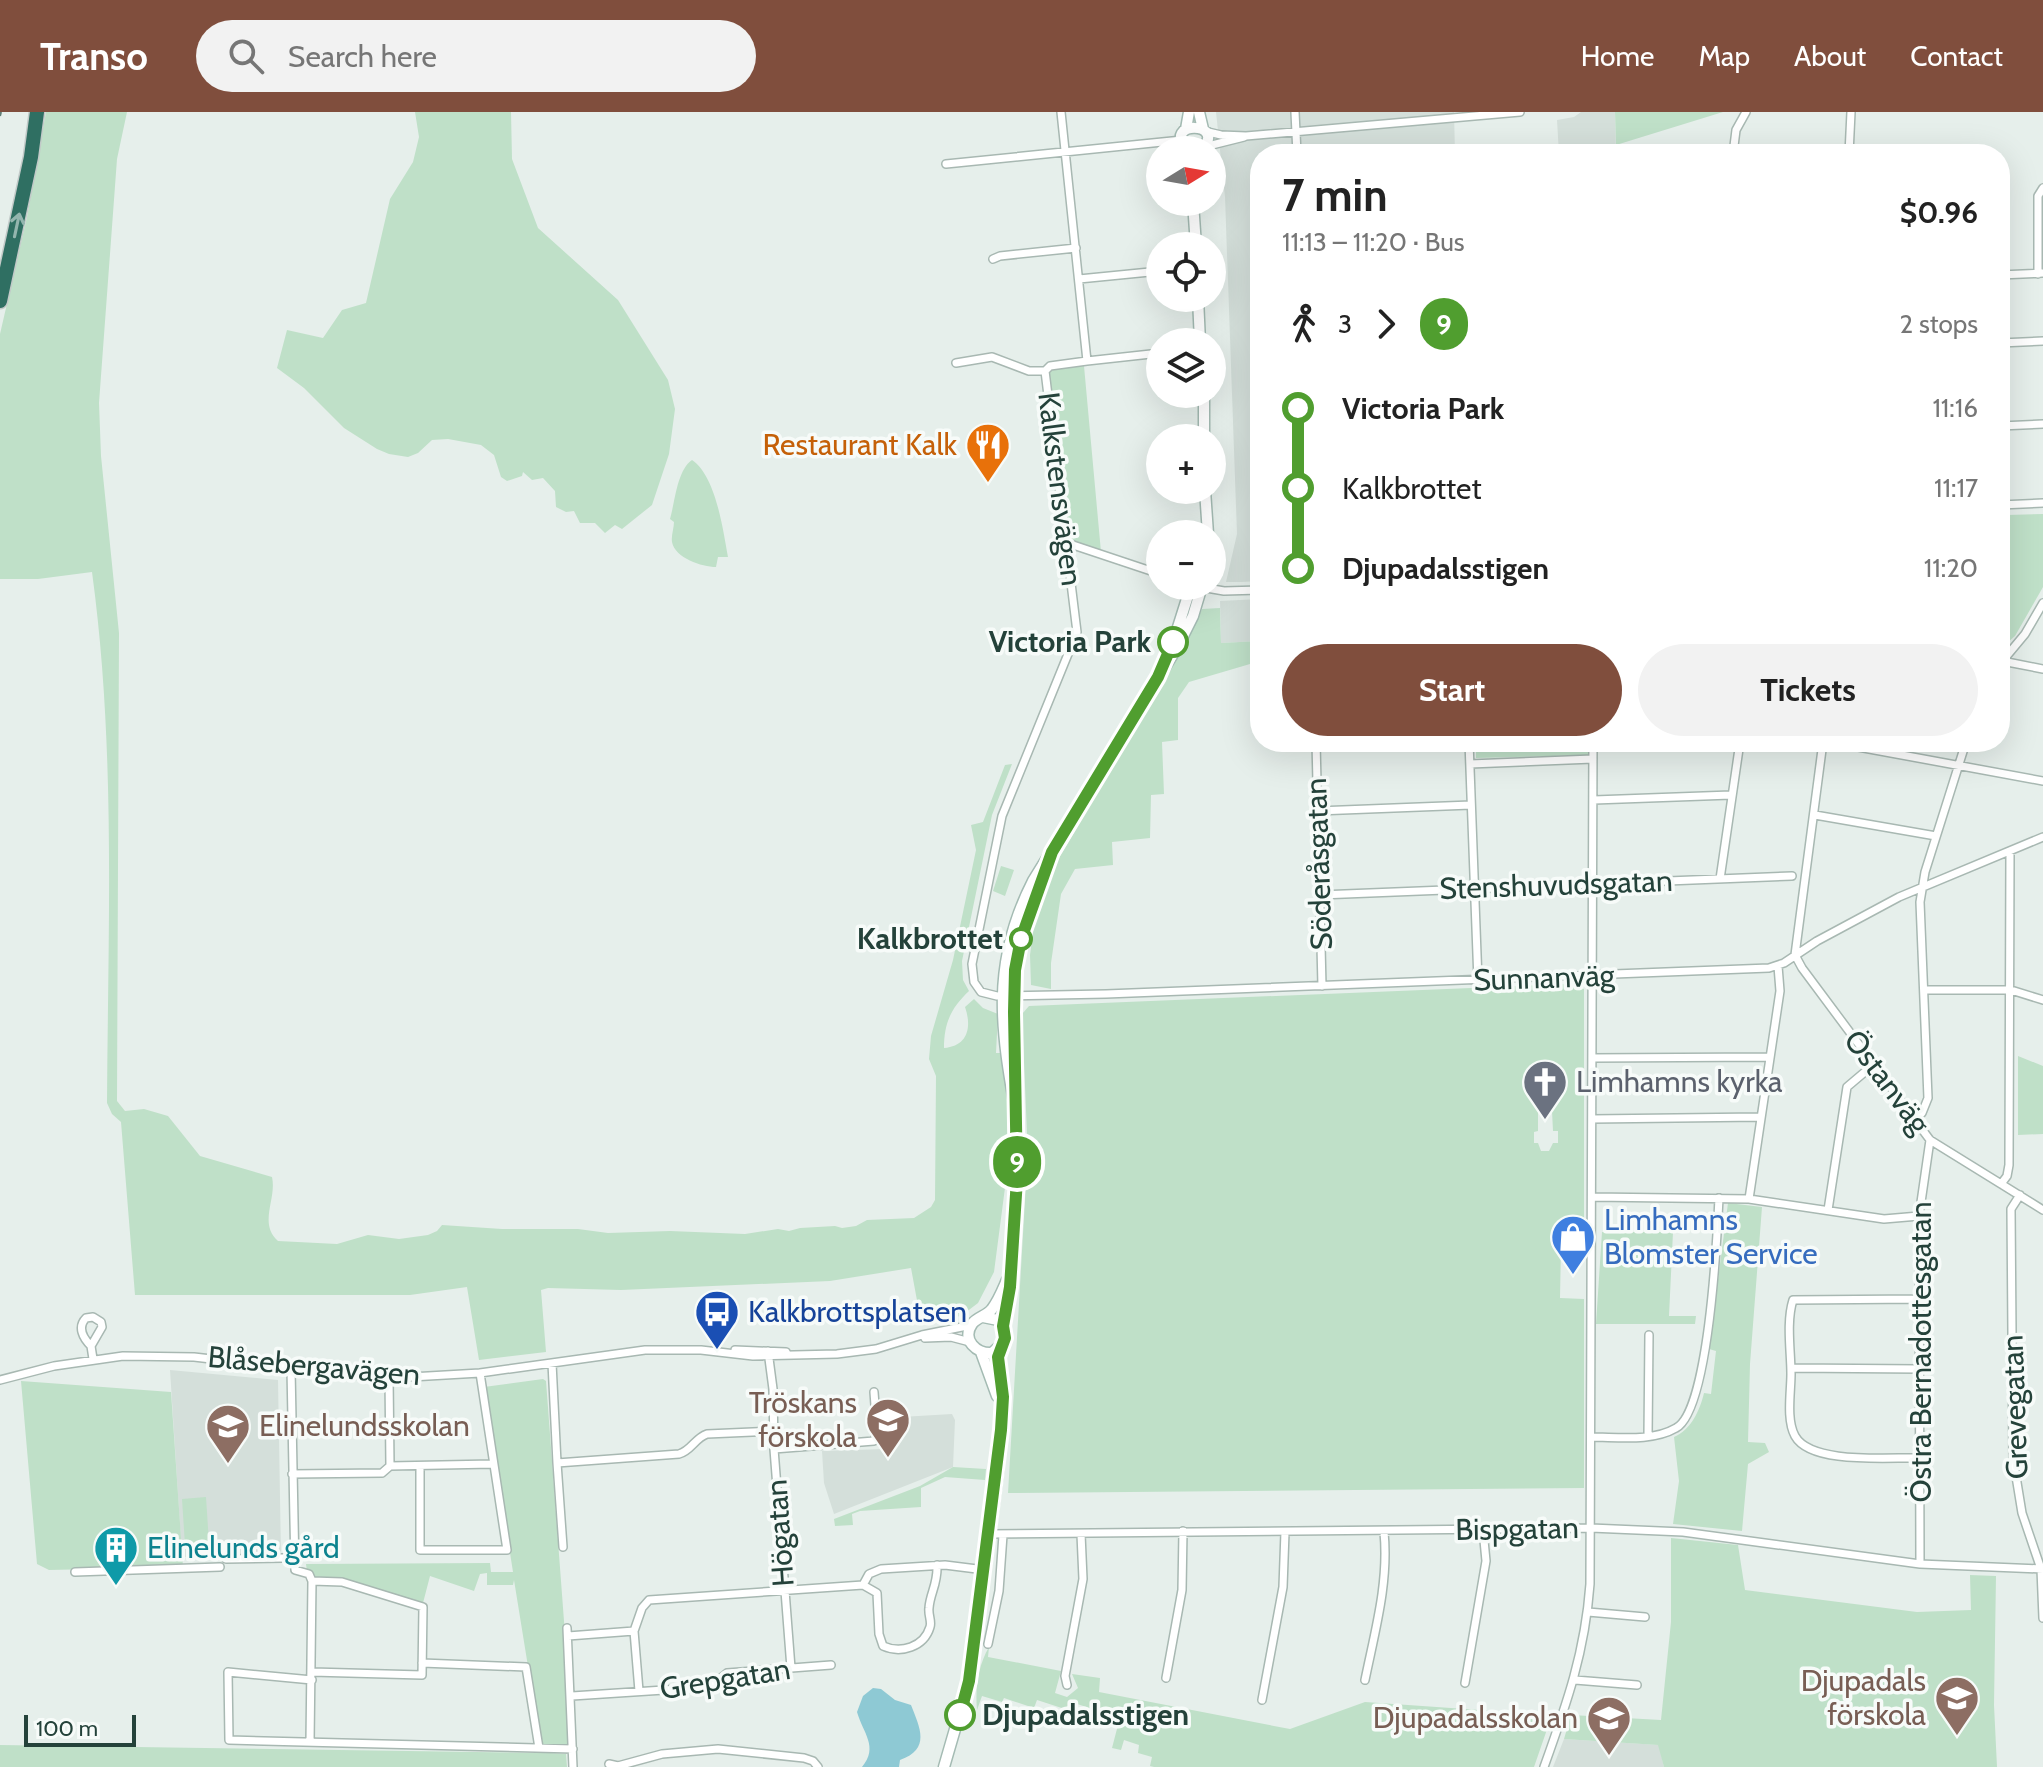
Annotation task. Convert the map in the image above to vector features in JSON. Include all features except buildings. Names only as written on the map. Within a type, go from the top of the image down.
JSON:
[{"type":"highway","points":[[0,301],[31,157],[37,112]]},
{"type":"main road","points":[[1187,136],[1189,112]]},
{"type":"main road","points":[[1199,112],[1206,136]]},
{"type":"main road","points":[[1190,136],[1196,126],[1203,130]]},
{"type":"main road","points":[[945,1767],[969,1681],[1001,1430],[1003,1397],[998,1368],[999,1349],[1005,1338],[1003,1326],[1011,1271],[1017,1119],[1004,1049],[1009,938],[1019,909],[1158,677],[1190,600]]},
{"type":"main road","points":[[1001,1430],[995,1387],[981,1352],[970,1342],[969,1331],[993,1308],[1011,1271]]},
{"type":"main road","points":[[983,1317],[994,1318],[1003,1326]]},
{"type":"main road","points":[[981,1352],[999,1349]]},
{"type":"street","name":"Kalkstensvägen","points":[[1008,996],[989,996],[978,989],[972,964],[1002,816],[1077,632],[1045,371],[1050,366],[1087,361],[1061,112]]},
{"type":"street","points":[[1295,112],[1296,144]]},
{"type":"street","points":[[1203,130],[1221,135],[1246,136],[1520,112]]},
{"type":"street","points":[[1733,144],[1745,112]]},
{"type":"street","points":[[1849,144],[1851,112]]},
{"type":"street","points":[[1226,142],[1246,136]]},
{"type":"street","points":[[946,164],[1146,147]]},
{"type":"street","points":[[2010,275],[2040,274],[2038,196],[2043,188]]},
{"type":"street","points":[[993,259],[1076,248]]},
{"type":"street","points":[[1079,279],[1146,272]]},
{"type":"street","points":[[2010,343],[2043,341]]},
{"type":"street","points":[[1087,361],[1146,355]]},
{"type":"street","points":[[956,363],[992,357],[1029,371],[1045,371]]},
{"type":"street","points":[[2010,426],[2043,424]]},
{"type":"street","points":[[2010,505],[2043,503]]},
{"type":"street","points":[[1067,543],[1146,569]]},
{"type":"street","points":[[1226,591],[1250,590]]},
{"type":"street","points":[[2010,652],[2025,634],[2043,603]]},
{"type":"street","points":[[2010,664],[2043,669]]},
{"type":"street","name":"Söderåsgatan","points":[[1316,752],[1322,986]]},
{"type":"street","points":[[1469,752],[1478,981]]},
{"type":"street","points":[[1544,1767],[1575,1680],[1588,1612],[1591,1528],[1593,752]]},
{"type":"street","points":[[1720,879],[1738,752]]},
{"type":"street","points":[[1795,955],[1822,752]]},
{"type":"street","points":[[1889,752],[2043,781]]},
{"type":"street","points":[[1914,1119],[1922,1113],[1928,1098],[1920,902],[1936,836],[1962,752]]},
{"type":"street","points":[[1470,764],[1593,759]]},
{"type":"street","points":[[1594,800],[1731,795]]},
{"type":"street","points":[[1317,811],[1471,805]]},
{"type":"street","points":[[1815,815],[1936,836]]},
{"type":"street","name":"Sunnanväg","points":[[1008,996],[1760,969],[1778,966],[1872,911],[1923,886],[2043,837]]},
{"type":"street","points":[[2001,1184],[2007,1176],[2009,1165],[2010,851]]},
{"type":"street","name":"Stenshuvudsgatan","points":[[1320,895],[1792,876]]},
{"type":"street","name":"Östanväg","points":[[1795,955],[1930,1140],[2043,1210]]},
{"type":"street","points":[[1749,1199],[1780,991],[1778,966]]},
{"type":"street","points":[[1924,990],[2011,990],[2043,1000]]},
{"type":"street","points":[[1592,1058],[1769,1057]]},
{"type":"street","points":[[1828,1210],[1847,1087],[1873,1065]]},
{"type":"street","points":[[1592,1119],[1760,1117]]},
{"type":"street","name":"Östra Bernadottesgatan","points":[[1920,1564],[1919,1216],[1930,1140]]},
{"type":"street","name":"Grevegatan","points":[[2020,1195],[2011,1209],[2013,1458],[2022,1513],[2042,1569],[2043,1618]]},
{"type":"street","points":[[1592,1197],[1749,1199],[1884,1219],[1919,1216]]},
{"type":"street","points":[[1591,1437],[1648,1436],[1678,1428],[1687,1419],[1701,1379],[1714,1275],[1719,1198]]},
{"type":"street","points":[[1919,1458],[1822,1454],[1801,1443],[1792,1425],[1791,1368],[1793,1300],[1920,1299]]},
{"type":"street","name":"Blåsebergavägen","points":[[0,1380],[93,1359],[123,1356],[194,1357],[389,1377],[480,1373],[645,1350],[808,1356],[876,1349],[972,1325]]},
{"type":"street","points":[[1648,1436],[1649,1335]]},
{"type":"street","name":"Blåsebergavägen","points":[[911,1339],[951,1337],[970,1342]]},
{"type":"street","points":[[91,1346],[93,1359]]},
{"type":"street","name":"Högatan","points":[[768,1353],[791,1668]]},
{"type":"street","points":[[552,1363],[563,1547]]},
{"type":"street","points":[[1791,1368],[1920,1369]]},
{"type":"street","points":[[291,1369],[295,1570],[309,1574],[312,1581],[310,1742]]},
{"type":"street","points":[[420,1466],[420,1550],[507,1550],[480,1373]]},
{"type":"street","points":[[389,1377],[390,1466]]},
{"type":"street","points":[[774,1449],[874,1441],[877,1432],[874,1392]]},
{"type":"street","points":[[557,1463],[679,1454],[687,1452],[701,1436],[707,1434],[773,1431]]},
{"type":"street","points":[[292,1474],[382,1473],[390,1466],[493,1464]]},
{"type":"street","name":"Bispgatan","points":[[989,1534],[1591,1528],[1683,1532],[1920,1564],[2042,1569]]},
{"type":"street","points":[[1465,1683],[1486,1561],[1483,1530]]},
{"type":"street","points":[[1166,1678],[1182,1590],[1183,1531]]},
{"type":"street","points":[[1262,1700],[1283,1587],[1285,1532]]},
{"type":"street","points":[[1365,1680],[1383,1590],[1386,1565],[1384,1532]]},
{"type":"street","points":[[1067,1685],[1065,1676],[1083,1579],[1081,1534]]},
{"type":"street","points":[[988,1644],[999,1591],[1003,1535]]},
{"type":"street","points":[[226,1559],[283,1558]]},
{"type":"street","points":[[863,1585],[875,1570],[937,1565],[985,1570]]},
{"type":"street","points":[[639,1691],[634,1631],[642,1608],[649,1600],[863,1585],[877,1593],[881,1644],[890,1649],[911,1648],[930,1628],[929,1607],[937,1583],[937,1565]]},
{"type":"street","points":[[75,1572],[220,1567]]},
{"type":"street","points":[[312,1581],[342,1582],[423,1607],[422,1675],[312,1676],[228,1672],[229,1740],[573,1749]]},
{"type":"street","points":[[1588,1612],[1645,1617]]},
{"type":"street","points":[[573,1767],[568,1632],[634,1631]]},
{"type":"street","points":[[422,1663],[526,1667],[539,1748]]},
{"type":"street","name":"Grepgatan","points":[[572,1696],[710,1687],[727,1673],[831,1665]]},
{"type":"street","points":[[1575,1680],[1637,1685]]},
{"type":"street","points":[[609,1764],[618,1766],[662,1754],[718,1749],[804,1758],[818,1767]]},
{"type":"shaded area","points":[[1216,112],[1454,112],[1455,144],[1250,144],[1250,581],[1226,582],[1237,534],[1226,216],[1226,136],[1219,136]]},
{"type":"shaded area","points":[[1581,112],[1615,112],[1616,144],[1558,144],[1557,120],[1574,117]]},
{"type":"shaded area","points":[[1250,600],[1250,642],[1221,643],[1220,601]]},
{"type":"shaded area","name":"Elinelundsskolan","points":[[170,1370],[278,1380],[281,1556],[182,1557]]},
{"type":"shaded area","name":"Tröskans förskola","points":[[952,1414],[955,1420],[953,1467],[834,1514],[824,1483],[822,1451],[885,1449],[885,1444],[902,1437],[901,1417]]},
{"type":"shaded area","name":"Djupadalsskolan","points":[[1564,1739],[1659,1745],[1664,1767],[1553,1767]]},
{"type":"green space","points":[[46,112],[127,112],[117,159],[99,403],[101,456],[119,633],[117,1101],[125,1111],[144,1109],[168,1116],[200,1156],[272,1177],[269,1226],[278,1241],[337,1244],[368,1235],[399,1239],[428,1235],[442,1225],[578,1229],[608,1233],[670,1231],[745,1234],[778,1229],[842,1228],[867,1220],[914,1218],[931,1207],[935,1200],[936,1076],[929,1059],[931,1036],[953,960],[976,850],[971,825],[983,822],[1005,765],[1012,764],[992,815],[962,961],[963,980],[969,991],[950,1016],[944,1039],[944,1048],[963,1039],[968,1028],[965,1007],[974,999],[983,1008],[998,1014],[996,1053],[1000,1053],[1005,1069],[1012,1134],[994,1272],[978,1303],[961,1316],[921,1322],[911,1268],[830,1281],[621,1290],[548,1288],[541,1290],[546,1352],[479,1360],[467,1287],[410,1295],[135,1295],[121,1122],[112,1114],[107,1103],[108,771],[100,638],[92,572],[38,579],[0,579],[0,334],[27,217]]},
{"type":"green space","points":[[415,112],[511,112],[512,159],[538,228],[618,300],[668,380],[675,409],[669,454],[652,505],[622,529],[615,525],[605,533],[595,523],[580,523],[574,511],[566,512],[556,507],[555,491],[543,478],[532,480],[523,472],[522,476],[507,481],[501,477],[494,455],[481,445],[448,439],[432,440],[418,453],[408,457],[377,449],[344,428],[304,388],[277,368],[287,330],[323,338],[342,310],[366,303],[390,199],[413,162],[419,137]]},
{"type":"green space","points":[[1615,112],[1723,112],[1619,144],[1616,144]]},
{"type":"green space","points":[[1084,366],[1101,552],[1069,541],[1048,374],[1050,370]]},
{"type":"green space","points":[[692,460],[707,478],[721,519],[728,557],[718,557],[716,567],[684,557],[672,542],[674,522],[670,519],[677,487],[683,471]]},
{"type":"green space","points":[[2043,514],[2043,587],[2010,640],[2010,515]]},
{"type":"green space","points":[[1220,608],[1221,643],[1250,642],[1250,664],[1189,682],[1178,698],[1178,740],[1162,742],[1164,794],[1151,795],[1150,838],[1112,842],[1113,865],[1075,869],[1061,894],[1051,963],[1051,989],[1031,985],[1033,932],[1030,922],[1048,877],[1202,609]]},
{"type":"green space","points":[[1476,752],[1590,752],[1590,755],[1476,758]]},
{"type":"green space","points":[[1001,866],[1014,870],[1005,896],[993,891]]},
{"type":"green space","points":[[1566,984],[1584,989],[1584,1245],[1561,1246],[1560,1298],[1584,1299],[1584,1488],[1008,1493],[1026,1182],[1022,1014],[1029,1006]],"holes":[[[1538,1111],[1552,1111],[1553,1131],[1558,1131],[1558,1143],[1553,1143],[1549,1151],[1541,1151],[1538,1143],[1534,1143],[1534,1132],[1538,1131]]]},
{"type":"green space","points":[[2018,1056],[2043,1066],[2043,1134],[2018,1135]]},
{"type":"green space","points":[[1728,1203],[1762,1207],[1750,1364],[1748,1442],[1765,1443],[1769,1452],[1748,1464],[1742,1531],[1673,1524],[1679,1481],[1674,1437],[1694,1419],[1704,1393],[1711,1394],[1716,1351],[1709,1349]]},
{"type":"green space","points":[[1602,1232],[1673,1232],[1669,1316],[1696,1316],[1695,1324],[1596,1324]]},
{"type":"green space","points":[[21,1381],[171,1392],[183,1567],[49,1570],[37,1564]]},
{"type":"green space","points":[[546,1381],[573,1741],[573,1749],[551,1753],[566,1754],[567,1767],[0,1767],[0,1745],[542,1753],[514,1580],[513,1585],[487,1585],[487,1573],[480,1574],[474,1591],[430,1576],[423,1603],[417,1606],[369,1588],[308,1579],[306,1564],[490,1563],[491,1572],[513,1572],[484,1387]]},
{"type":"green space","points":[[953,1467],[986,1469],[985,1480],[945,1477],[921,1488],[921,1507],[860,1511],[852,1514],[853,1525],[835,1526],[834,1519],[920,1486]]},
{"type":"green space","points":[[206,1497],[209,1543],[185,1545],[182,1499]]},
{"type":"green space","points":[[1671,1538],[1738,1545],[1745,1590],[1917,1612],[1971,1610],[1970,1575],[1996,1576],[1994,1705],[1997,1767],[1664,1767],[1658,1745],[1564,1739],[1571,1715],[1661,1720],[1671,1622]]},
{"type":"green space","points":[[989,1647],[988,1657],[1061,1671],[1055,1693],[1067,1697],[1078,1688],[1072,1674],[1100,1678],[1099,1692],[1290,1729],[1365,1702],[1552,1715],[1534,1767],[1154,1767],[1150,1766],[1152,1757],[1138,1753],[1139,1745],[1124,1740],[1121,1750],[1112,1748],[1118,1725],[1104,1720],[1105,1713],[1074,1703],[1071,1711],[1037,1700],[1034,1708],[1004,1698],[1002,1702],[982,1696],[977,1710],[978,1677]]},
{"type":"water","points":[[873,1688],[911,1705],[920,1730],[916,1750],[900,1760],[899,1767],[862,1767],[867,1760],[869,1746],[857,1712],[863,1696]]},
{"type":"railway","points":[[0,116],[1,112]]},
{"type":"bus line","name":"9","points":[[960,1715],[969,1681],[998,1471],[1003,1397],[998,1357],[1006,1334],[1003,1326],[1010,1287],[1017,1179],[1015,970],[1021,939],[1052,852],[1158,677],[1173,642]]},
{"type":"place","name":"Restaurant Kalk","points":[[988,484]]},
{"type":"place","name":"Victoria Park","points":[[1173,642]]},
{"type":"place","name":"Kalkbrottet","points":[[1021,939]]},
{"type":"place","name":"Limhamns kyrka","points":[[1545,1121]]},
{"type":"place","name":"Limhamns Blomster Service","points":[[1573,1276]]},
{"type":"place","name":"Kalkbrottsplatsen","points":[[717,1351]]},
{"type":"place","name":"Tröskans förskola","points":[[888,1459]]},
{"type":"place","name":"Elinelundsskolan","points":[[228,1465]]},
{"type":"place","name":"Elinelunds gård","points":[[116,1587]]},
{"type":"place","name":"Djupadalsstigen","points":[[960,1715]]},
{"type":"place","name":"Djupadals förskola","points":[[1957,1737]]},
{"type":"place","name":"Djupadalsskolan","points":[[1609,1757]]}]
